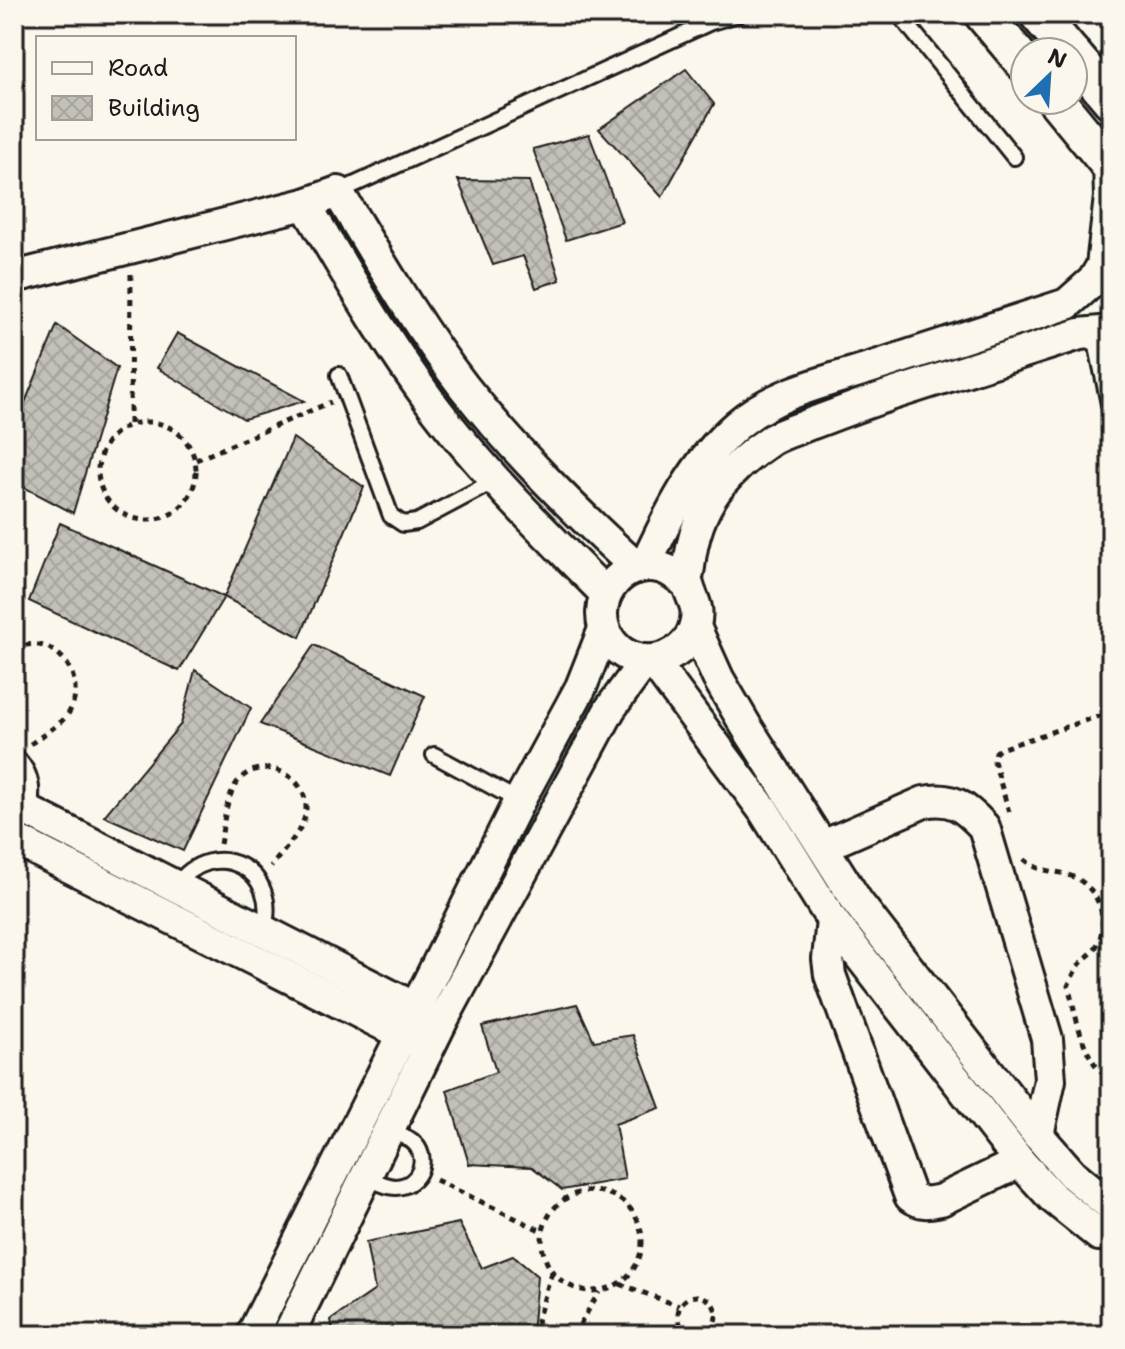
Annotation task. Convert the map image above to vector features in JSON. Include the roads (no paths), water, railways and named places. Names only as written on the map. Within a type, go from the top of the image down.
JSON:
[{"type":"street","points":[[983,14],[1009,45]]},
{"type":"street","points":[[1038,14],[1057,36]]},
{"type":"street","points":[[641,567],[711,451],[739,424],[772,402],[1067,304],[1083,292],[1102,266],[1110,197],[1102,151],[1111,103],[1089,75]]},
{"type":"street","points":[[1070,116],[1102,151]]},
{"type":"street","points":[[14,277],[305,204],[338,192],[415,318],[464,386],[525,460],[586,521],[641,567]]},
{"type":"street","points":[[305,204],[387,341],[430,402],[496,480],[606,594]]},
{"type":"street","points":[[687,584],[691,549],[702,516],[720,485],[744,460],[773,439],[856,406],[1080,334],[1102,331],[1083,292]]},
{"type":"street","points":[[641,567],[661,568],[687,584],[696,604],[695,627],[681,649],[668,657],[649,661],[632,658],[611,641],[604,629],[602,612],[606,594],[613,582],[624,573],[641,567]]},
{"type":"street","points":[[695,627],[718,678],[746,726],[858,903],[1038,1135],[1072,1174],[1111,1206]]},
{"type":"street","points":[[252,1335],[519,801],[581,687],[604,629]]},
{"type":"street","points":[[649,661],[764,811],[832,920],[1020,1162],[1053,1198],[1105,1229]]},
{"type":"street","points":[[289,1335],[435,1034],[610,709],[649,661]]},
{"type":"street","points":[[823,846],[924,802],[939,799],[956,803],[984,827],[1047,1039],[1050,1080],[1038,1135]]},
{"type":"street","points":[[21,808],[263,931],[408,1020]]},
{"type":"street","points":[[14,839],[435,1034]]},
{"type":"street","points":[[832,920],[828,959],[830,975],[910,1196],[919,1202],[941,1200],[1020,1162]]},
{"type":"lane","points":[[338,192],[697,28],[739,14]]},
{"type":"lane","points":[[899,14],[1014,157]]},
{"type":"lane","points":[[1102,331],[1111,414]]},
{"type":"lane","points":[[339,375],[391,516],[403,524],[417,522],[496,480]]},
{"type":"lane","points":[[15,755],[24,765],[32,789],[31,801],[21,808]]},
{"type":"lane","points":[[434,755],[519,801]]},
{"type":"lane","points":[[176,886],[183,876],[204,863],[217,861],[241,866],[260,882],[265,894],[267,918],[263,931]]},
{"type":"lane","points":[[366,1177],[392,1187],[409,1185],[420,1172],[421,1156],[413,1142],[388,1130]]}]
